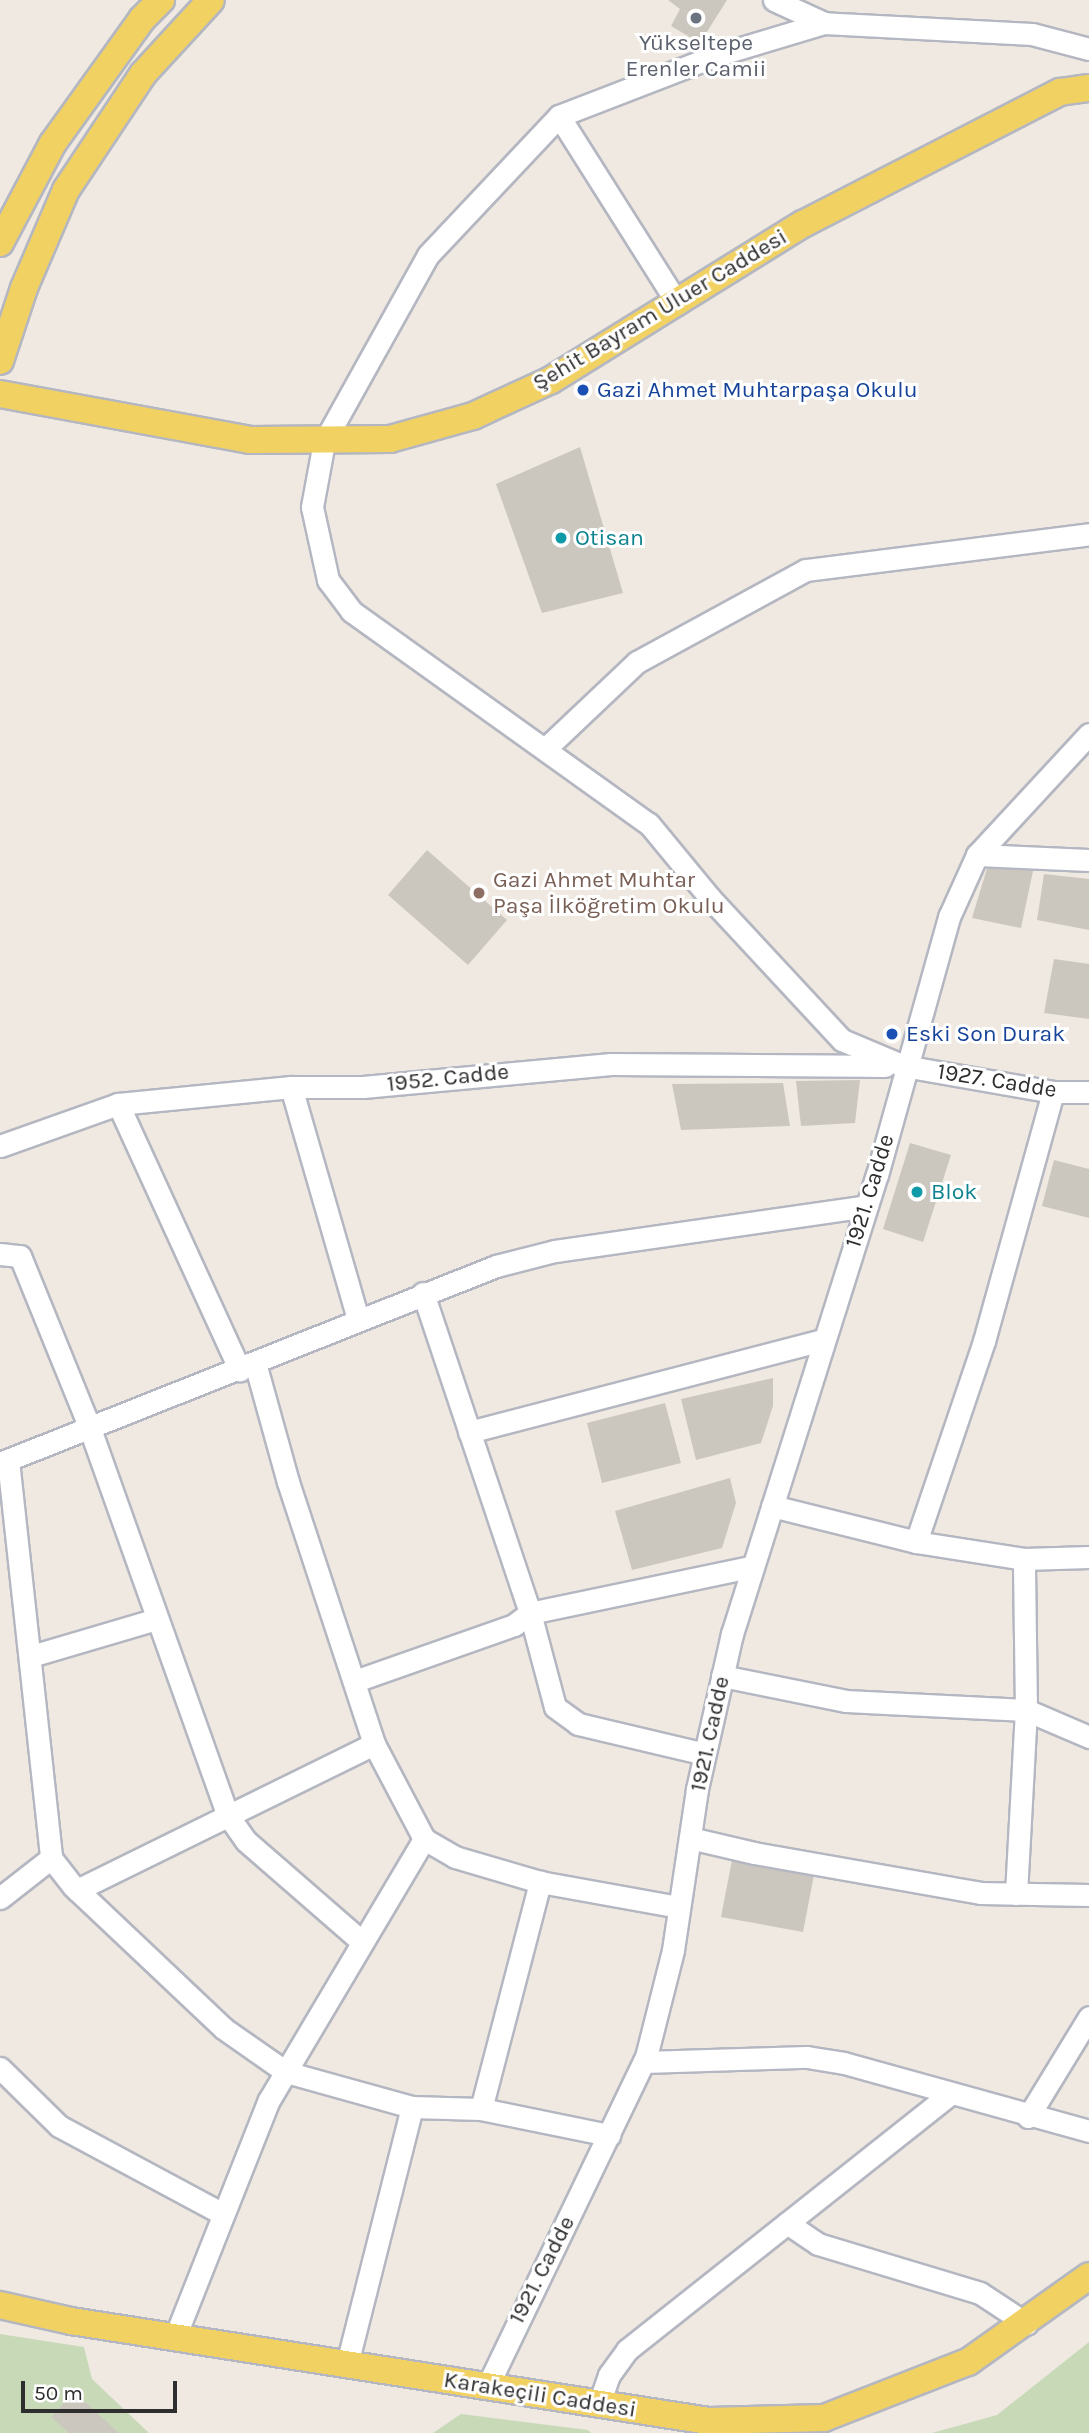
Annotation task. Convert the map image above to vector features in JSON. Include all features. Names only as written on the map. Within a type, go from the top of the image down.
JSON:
[{"type":"main road","points":[[0,243],[54,142],[142,19],[162,0]]},
{"type":"main road","points":[[0,361],[24,288],[66,190],[143,74],[211,0]]},
{"type":"main road","name":"Şehit Bayram Uluer Caddesi","points":[[0,394],[250,440],[324,442],[390,439],[473,416],[551,380],[825,212],[1060,92],[1089,88]]},
{"type":"main road","name":"Karakeçili Caddesi","points":[[1,2304],[71,2321],[709,2421],[824,2418],[968,2362],[1027,2324],[1089,2276]]},
{"type":"street","points":[[774,0],[824,23]]},
{"type":"street","points":[[904,1066],[842,1040],[710,898],[649,824],[351,611],[328,580],[312,507],[324,442],[428,255],[559,116],[716,55],[824,23],[1032,34],[1089,49]]},
{"type":"street","points":[[559,116],[678,304]]},
{"type":"street","points":[[545,749],[637,662],[806,570],[1089,534]]},
{"type":"street","points":[[976,855],[1089,734]]},
{"type":"street","points":[[976,855],[1089,860]]},
{"type":"street","name":"1921. Cadde","points":[[488,2387],[644,2062],[679,1907],[705,1754],[750,1567],[772,1506],[867,1206],[904,1066],[949,917],[976,855]]},
{"type":"street","name":"1952. Cadde","points":[[0,1146],[118,1104],[291,1087],[363,1087],[611,1064],[904,1066]]},
{"type":"street","name":"1927. Cadde","points":[[904,1066],[1054,1092],[1089,1092]]},
{"type":"street","points":[[291,1087],[358,1319]]},
{"type":"street","points":[[916,1542],[984,1341],[1054,1092]]},
{"type":"street","points":[[118,1104],[247,1366],[374,1744],[425,1839],[455,1857],[540,1882],[679,1907]]},
{"type":"street","points":[[609,2135],[481,2109],[412,2106],[286,2072],[223,2028],[77,1889],[51,1858],[31,1656],[4,1462],[423,1293],[555,1251],[867,1206]]},
{"type":"street","points":[[0,1254],[20,1256],[89,1426],[227,1814],[246,1841],[361,1941]]},
{"type":"street","points":[[423,1293],[530,1613],[555,1707],[578,1724],[705,1754]]},
{"type":"street","points":[[469,1433],[823,1340]]},
{"type":"street","points":[[772,1506],[916,1542],[1024,1559],[1089,1557]]},
{"type":"street","points":[[1016,1894],[1026,1710],[1024,1559]]},
{"type":"street","points":[[355,1681],[514,1625],[530,1613],[750,1567]]},
{"type":"street","points":[[31,1656],[157,1619]]},
{"type":"street","points":[[722,1676],[846,1700],[1026,1710],[1089,1737]]},
{"type":"street","points":[[77,1889],[374,1744]]},
{"type":"street","points":[[690,1838],[967,1890],[1089,1895]]},
{"type":"street","points":[[175,2337],[269,2100],[361,1941],[425,1839]]},
{"type":"street","points":[[0,1898],[51,1858]]},
{"type":"street","points":[[481,2109],[540,1882]]},
{"type":"street","points":[[1028,2117],[1089,2017]]},
{"type":"street","points":[[644,2062],[807,2057],[844,2063],[1028,2117],[1089,2131]]},
{"type":"street","points":[[0,2068],[59,2126],[223,2214]]},
{"type":"street","points":[[599,2404],[609,2375],[626,2350],[949,2095]]},
{"type":"street","points":[[347,2364],[412,2106]]},
{"type":"street","points":[[787,2223],[818,2244],[980,2293],[1012,2310],[1027,2324]]},
{"type":"green space","points":[[0,2334],[84,2347],[92,2379],[149,2433],[0,2433]]},
{"type":"green space","points":[[1089,2342],[1089,2433],[932,2433],[997,2415]]},
{"type":"green space","points":[[461,2414],[588,2430],[591,2433],[433,2433]]},
{"type":"building","name":"Yükseltepe Erenler Camii","points":[[668,0],[727,0],[700,43],[671,26],[680,9]]},
{"type":"building","name":"Otisan","points":[[580,447],[623,593],[542,613],[496,484]]},
{"type":"building","points":[[427,850],[507,920],[468,965],[388,895]]},
{"type":"building","points":[[988,865],[1033,871],[1021,928],[972,918]]},
{"type":"building","points":[[1044,874],[1089,879],[1089,930],[1037,920]]},
{"type":"building","points":[[1054,959],[1089,964],[1089,1019],[1044,1013]]},
{"type":"building","points":[[860,1080],[855,1123],[801,1126],[796,1081]]},
{"type":"building","points":[[783,1083],[790,1126],[681,1130],[672,1084]]},
{"type":"building","name":"Blok","points":[[910,1143],[951,1155],[923,1242],[883,1229]]},
{"type":"building","points":[[1054,1160],[1089,1169],[1089,1218],[1042,1206]]},
{"type":"building","points":[[773,1378],[773,1406],[761,1443],[696,1460],[681,1399]]},
{"type":"building","points":[[665,1403],[681,1463],[602,1483],[587,1423]]},
{"type":"building","points":[[730,1478],[736,1503],[722,1548],[632,1570],[615,1511]]},
{"type":"building","points":[[732,1860],[814,1875],[803,1932],[721,1917]]},
{"type":"building","points":[[74,2392],[119,2433],[69,2433],[51,2417]]},
{"type":"place","name":"Yükseltepe Erenler Camii","points":[[696,18]]},
{"type":"place","name":"Gazi Ahmet Muhtarpaşa Okulu","points":[[583,390]]},
{"type":"place","name":"Otisan","points":[[561,538]]},
{"type":"place","name":"Gazi Ahmet Muhtar Paşa İlköğretim Okulu","points":[[479,893]]},
{"type":"place","name":"Eski Son Durak","points":[[892,1034]]},
{"type":"place","name":"Blok","points":[[917,1192]]}]
